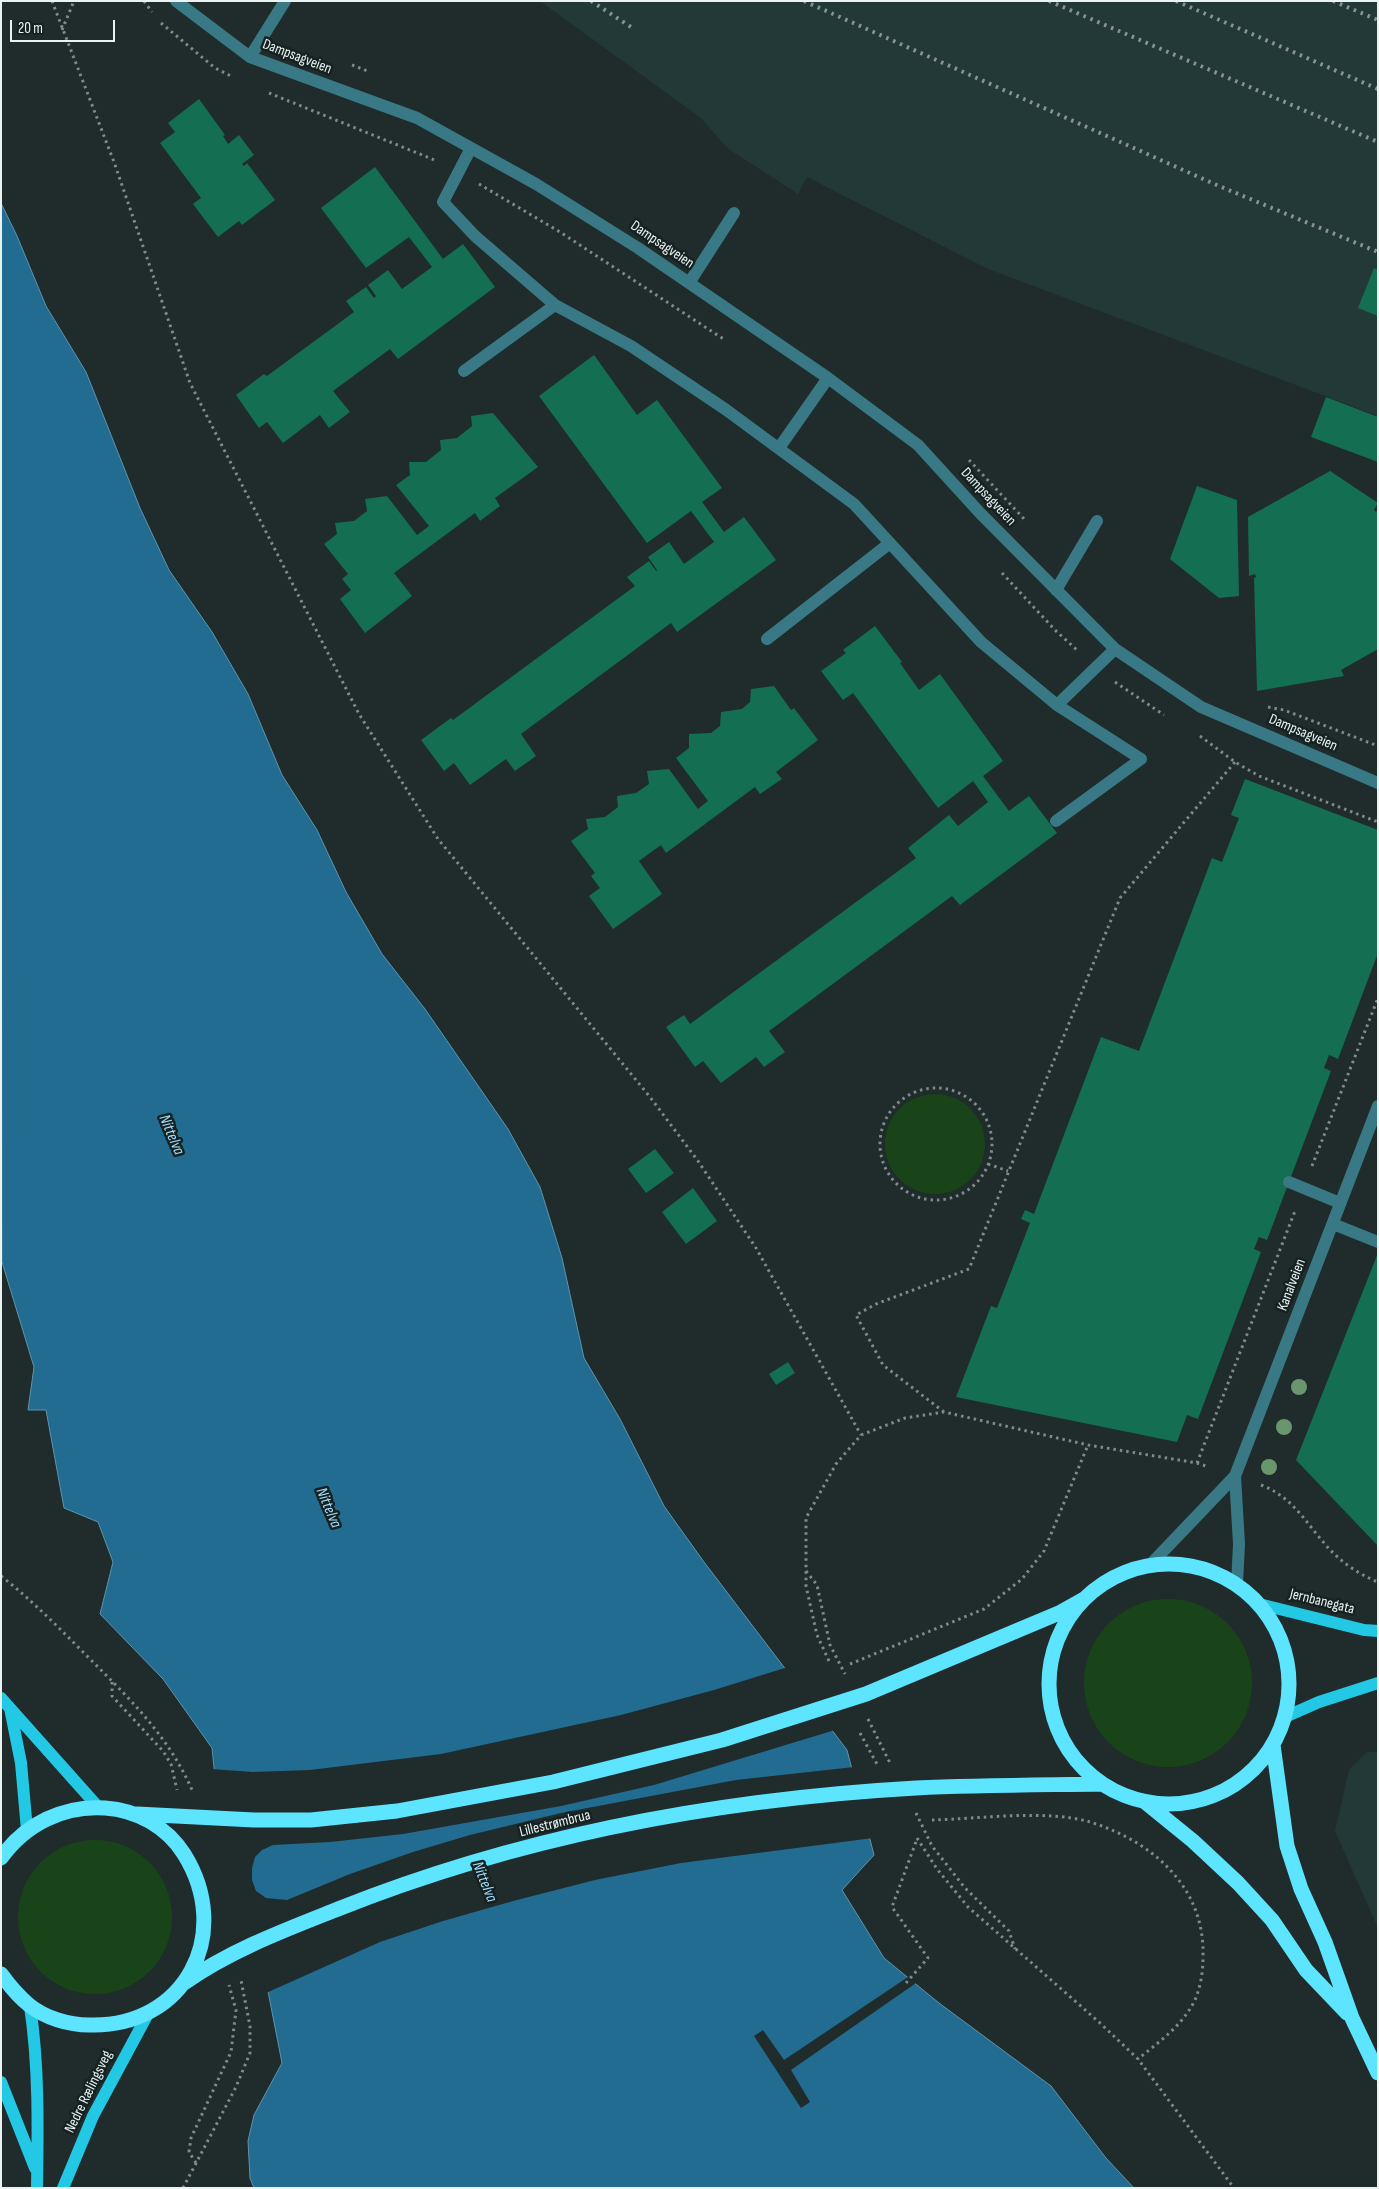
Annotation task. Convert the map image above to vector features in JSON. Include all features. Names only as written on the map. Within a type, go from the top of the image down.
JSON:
[{"type":"highway","points":[[1150,1565],[1195,1566],[1237,1584],[1260,1604],[1276,1629],[1287,1657],[1290,1687],[1285,1717],[1273,1745],[1244,1779],[1218,1794],[1189,1803],[1158,1804],[1144,1801],[1115,1791],[1102,1784],[1079,1764],[1070,1752],[1056,1725],[1050,1696],[1050,1666],[1059,1637],[1066,1623],[1084,1599],[1095,1589],[1121,1574],[1150,1565]]},
{"type":"highway","points":[[2,1857],[27,1830],[65,1812],[99,1808],[137,1814],[254,1820],[311,1820],[397,1811],[456,1801],[643,1761],[722,1740],[866,1694],[1059,1613],[1084,1599]]},
{"type":"highway","points":[[1273,1745],[1287,1846],[1300,1889],[1325,1942],[1352,2018],[1378,2072]]},
{"type":"highway","name":"Lillestrømbrua","points":[[184,1983],[219,1960],[312,1919],[417,1879],[582,1835],[693,1813],[758,1804],[916,1788],[1102,1784]]},
{"type":"highway","points":[[1144,1801],[1193,1841],[1238,1883],[1272,1920],[1306,1970],[1352,2018]]},
{"type":"highway","points":[[1,1974],[12,1989],[30,2006],[56,2019],[77,2025],[104,2026],[132,2020],[149,2012],[170,1997],[184,1983],[194,1965],[201,1942],[205,1915],[200,1889],[192,1867],[177,1843],[137,1814]]},
{"type":"main road","name":"Jernbanegata","points":[[1260,1604],[1364,1630],[1378,1631]]},
{"type":"main road","points":[[1285,1717],[1319,1702],[1378,1683]]},
{"type":"main road","points":[[1,1698],[53,1754],[99,1808]]},
{"type":"main road","points":[[10,1708],[20,1763],[27,1830]]},
{"type":"main road","points":[[30,2006],[38,2096],[37,2182]]},
{"type":"main road","name":"Nedre Rælingsveg","points":[[63,2188],[97,2110],[149,2012]]},
{"type":"main road","points":[[1,2082],[37,2182]]},
{"type":"street","name":"Dampsagveien","points":[[176,1],[250,57],[417,118],[536,184],[689,283],[828,378],[918,445],[980,513],[1115,649],[1201,707],[1378,783]]},
{"type":"street","points":[[250,57],[285,1]]},
{"type":"street","points":[[471,148],[443,202],[475,236],[555,305],[631,346],[779,448],[854,504],[981,642],[1057,705],[1141,758],[1056,821]]},
{"type":"street","points":[[689,283],[734,213]]},
{"type":"street","points":[[464,371],[555,305]]},
{"type":"street","points":[[779,448],[828,378]]},
{"type":"street","points":[[1056,590],[1097,521]]},
{"type":"street","points":[[767,640],[890,543]]},
{"type":"street","points":[[1057,705],[1115,649]]},
{"type":"street","name":"Kanalveien","points":[[1150,1565],[1235,1476],[1378,1106]]},
{"type":"street","points":[[1289,1182],[1340,1203]]},
{"type":"street","points":[[1332,1224],[1378,1242]]},
{"type":"street","name":"Kanalveien","points":[[1235,1476],[1239,1544],[1237,1584]]},
{"type":"path","points":[[52,1],[114,162],[190,383],[359,714],[438,839],[612,1051],[698,1161],[756,1248],[861,1435]]},
{"type":"path","points":[[62,30],[74,1]]},
{"type":"path","points":[[144,1],[154,14]]},
{"type":"path","points":[[159,20],[215,68],[232,77]]},
{"type":"path","points":[[268,93],[419,152],[459,172],[560,232],[729,344]]},
{"type":"path","points":[[998,569],[1055,630],[1096,668],[1166,716]]},
{"type":"path","points":[[1199,735],[1235,762],[1259,776],[1378,822]]},
{"type":"path","points":[[944,1412],[883,1365],[856,1315],[876,1304],[969,1268],[1120,898],[1235,762]]},
{"type":"path","points":[[1197,1462],[1378,998]]},
{"type":"path","points":[[946,1088],[966,1097],[982,1112],[991,1132],[992,1155],[988,1164],[984,1175],[968,1191],[948,1200],[926,1200],[905,1192],[889,1177],[880,1157],[880,1134],[888,1114],[903,1098],[924,1089],[946,1088]]},
{"type":"path","points":[[988,1164],[1008,1172]]},
{"type":"path","points":[[828,1661],[817,1635],[806,1586],[806,1518],[836,1464],[861,1435],[905,1418],[944,1412],[1088,1445],[1197,1462],[1210,1467]]},
{"type":"path","points":[[850,1664],[984,1610],[1022,1579],[1044,1551],[1088,1445]]},
{"type":"path","points":[[1260,1485],[1273,1490],[1290,1501],[1340,1560],[1365,1577],[1378,1582]]},
{"type":"path","points":[[1,1576],[28,1598],[143,1714],[164,1738],[181,1764]]},
{"type":"path","points":[[860,1733],[880,1770]]},
{"type":"path","points":[[932,1820],[1056,1816],[1089,1822],[1118,1833],[1147,1848],[1170,1869],[1188,1892],[1199,1916],[1203,1945],[1202,1978],[1194,2001],[1179,2023],[1138,2059]]},
{"type":"path","points":[[906,1983],[928,1958],[892,1907],[917,1838],[936,1869],[968,1908],[1100,2023],[1138,2059],[1234,2188]]},
{"type":"path","points":[[183,2188],[246,2065],[251,2040],[247,2006]]},
{"type":"shaded area","points":[[540,1],[1378,1],[1378,416],[986,268],[807,177],[798,194],[727,148],[701,118]]},
{"type":"shaded area","points":[[1367,1752],[1378,1752],[1378,1928],[1335,1831],[1349,1770]]},
{"type":"green space","points":[[935,1094],[945,1095],[963,1102],[977,1116],[984,1134],[984,1154],[977,1172],[963,1186],[945,1193],[935,1194],[925,1193],[907,1186],[893,1172],[886,1154],[885,1144],[886,1134],[893,1116],[907,1102],[925,1095]]},
{"type":"green space","points":[[1176,1599],[1193,1602],[1208,1608],[1228,1623],[1243,1643],[1249,1658],[1252,1683],[1249,1708],[1243,1723],[1228,1743],[1208,1758],[1193,1764],[1160,1767],[1143,1764],[1128,1758],[1103,1737],[1093,1723],[1087,1708],[1084,1675],[1087,1658],[1093,1643],[1114,1618],[1128,1608],[1143,1602]]},
{"type":"green space","points":[[95,1840],[124,1846],[138,1853],[149,1863],[159,1874],[166,1888],[172,1917],[166,1946],[159,1960],[149,1971],[138,1981],[124,1988],[95,1994],[66,1988],[52,1981],[41,1971],[31,1960],[24,1946],[18,1917],[24,1888],[31,1874],[41,1863],[52,1853],[66,1846]]},
{"type":"water","name":"Nittelva","points":[[1,203],[46,306],[86,372],[140,508],[169,570],[212,632],[248,694],[282,775],[317,830],[346,892],[382,954],[425,1009],[508,1129],[540,1187],[562,1258],[584,1358],[620,1419],[664,1506],[704,1562],[847,1750],[874,1855],[842,1890],[884,1958],[939,2003],[1051,2086],[1106,2158],[1134,2188],[254,2188],[250,2178],[248,2141],[254,2115],[282,2063],[241,1853],[216,1787],[212,1748],[163,1679],[100,1614],[113,1562],[98,1522],[64,1508],[46,1410],[28,1410],[34,1367],[2,1262]]},
{"type":"pier","points":[[788,1667],[835,1730],[654,1785],[561,1806],[403,1834],[330,1842],[273,1845],[262,1850],[255,1857],[252,1868],[252,1880],[256,1891],[266,1898],[287,1900],[350,1874],[413,1852],[470,1835],[561,1813],[736,1780],[854,1767],[873,1838],[681,1863],[595,1880],[443,1921],[380,1942],[266,1993],[239,1854],[214,1787],[211,1769],[253,1772],[310,1770],[441,1754],[621,1715],[714,1690]]},
{"type":"pier","points":[[908,1977],[916,1983],[791,2070],[810,2102],[801,2108],[754,2036],[763,2030],[784,2060]]},
{"type":"building","points":[[199,99],[225,135],[223,136],[228,144],[239,135],[254,155],[242,164],[244,166],[247,163],[275,200],[242,225],[239,221],[218,237],[193,204],[201,198],[160,143],[175,132],[168,123]]},
{"type":"building","points":[[375,167],[443,259],[463,244],[495,287],[398,359],[390,349],[333,391],[350,412],[329,428],[320,415],[283,443],[267,422],[259,428],[236,395],[264,374],[267,376],[354,312],[346,301],[366,287],[374,298],[376,296],[368,285],[388,270],[402,289],[432,267],[409,237],[366,268],[321,208]]},
{"type":"building","points":[[1374,268],[1378,270],[1378,316],[1358,308]]},
{"type":"building","points":[[594,355],[637,415],[657,400],[722,488],[702,502],[724,532],[744,517],[776,560],[677,632],[671,623],[521,734],[536,756],[515,771],[506,759],[470,785],[454,763],[444,771],[421,740],[451,718],[453,720],[635,586],[627,577],[649,561],[656,571],[648,557],[669,542],[684,564],[714,542],[691,511],[647,543],[539,396]]},
{"type":"building","points":[[1326,397],[1378,417],[1378,462],[1311,437]]},
{"type":"building","points":[[493,413],[538,467],[495,498],[500,506],[480,521],[475,513],[394,573],[412,596],[365,633],[340,599],[351,590],[342,579],[348,574],[324,544],[337,534],[335,523],[354,521],[367,511],[365,499],[387,496],[417,535],[429,526],[396,485],[410,475],[409,462],[426,462],[441,450],[440,440],[457,438],[472,426],[471,416]]},
{"type":"building","points":[[1330,471],[1378,503],[1374,510],[1376,512],[1378,509],[1378,649],[1341,670],[1344,676],[1257,691],[1254,578],[1256,577],[1255,574],[1249,576],[1248,517]]},
{"type":"building","points":[[1197,486],[1237,500],[1239,596],[1219,598],[1170,559]]},
{"type":"building","points":[[875,626],[902,662],[900,663],[919,690],[940,674],[1003,761],[983,776],[1009,811],[1029,796],[1057,833],[960,905],[952,896],[769,1031],[785,1052],[764,1067],[756,1057],[721,1083],[703,1061],[695,1067],[666,1027],[684,1015],[690,1024],[916,858],[908,848],[949,815],[958,826],[988,802],[973,781],[938,808],[853,693],[843,700],[821,671],[846,653],[843,650]]},
{"type":"building","points":[[774,686],[791,710],[794,708],[818,740],[776,772],[782,779],[760,794],[755,787],[666,853],[661,845],[639,861],[662,894],[613,929],[589,896],[600,888],[591,876],[595,873],[571,841],[588,829],[586,819],[605,817],[618,807],[617,796],[636,793],[649,784],[647,771],[669,769],[698,809],[708,801],[676,758],[689,748],[689,734],[711,733],[720,726],[721,712],[742,709],[750,702],[751,689]]},
{"type":"building","points":[[1245,779],[1378,830],[1378,953],[1338,1059],[1329,1055],[1324,1068],[1331,1071],[1267,1240],[1259,1237],[1254,1249],[1261,1252],[1198,1419],[1187,1415],[1177,1442],[956,1397],[991,1306],[997,1308],[1030,1223],[1021,1219],[1025,1210],[1034,1214],[1101,1037],[1139,1051],[1212,858],[1222,862],[1239,818],[1231,815]]},
{"type":"building","points":[[655,1149],[674,1173],[646,1193],[628,1169]]},
{"type":"building","points":[[693,1188],[717,1221],[686,1244],[662,1212]]},
{"type":"building","points":[[1378,1253],[1378,1546],[1296,1460]]},
{"type":"building","points":[[788,1362],[795,1373],[776,1385],[769,1374]]},
{"type":"railway","points":[[591,1],[631,27]]},
{"type":"railway","points":[[804,1],[1219,186],[1378,252]]},
{"type":"railway","points":[[1049,1],[1378,142]]},
{"type":"railway","points":[[1176,1],[1378,89]]},
{"type":"railway","points":[[1333,1],[1378,20]]}]
